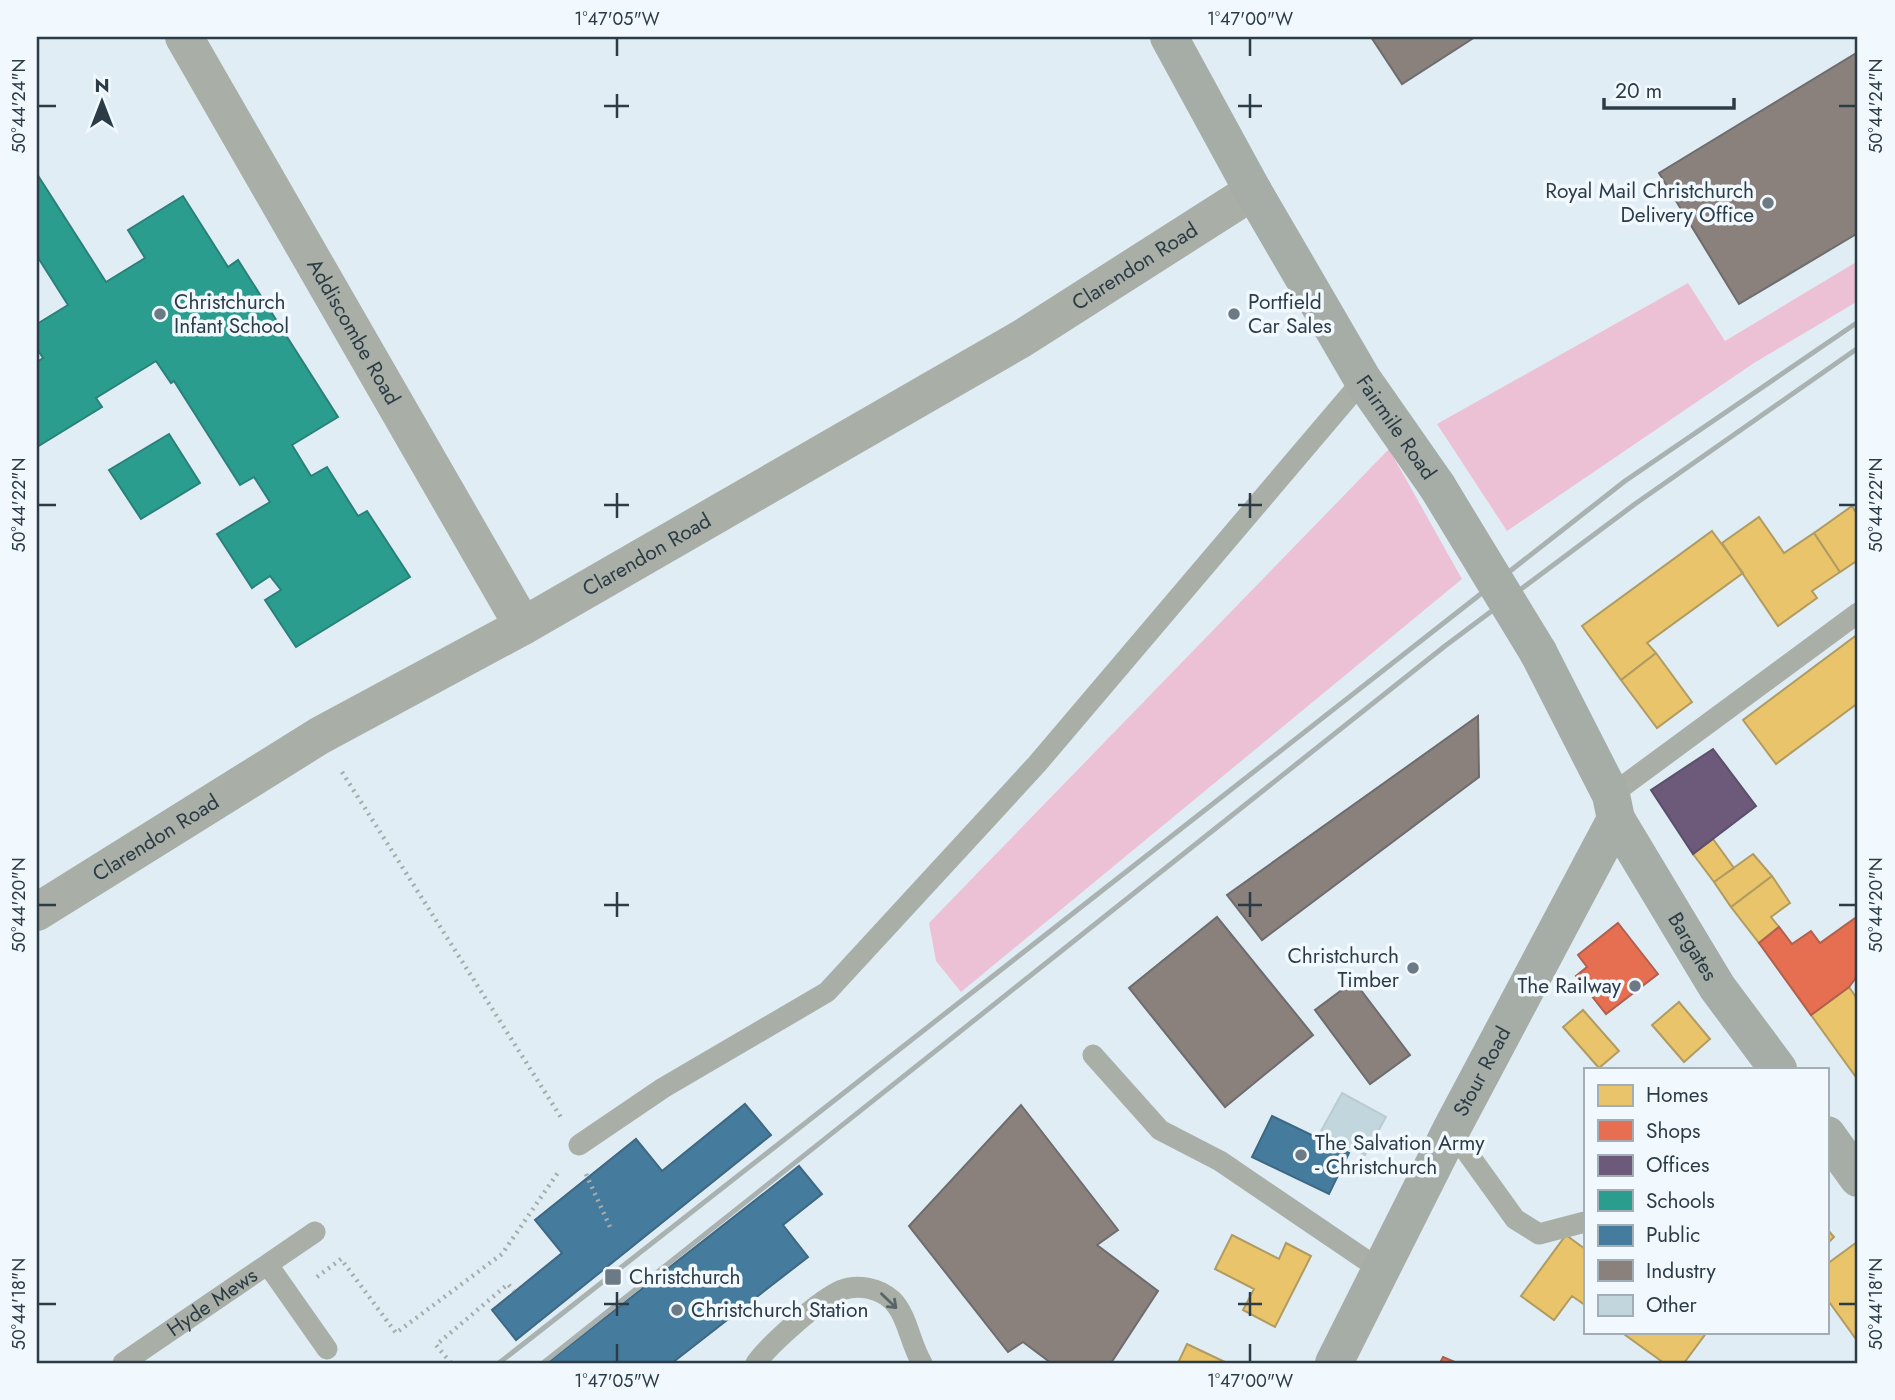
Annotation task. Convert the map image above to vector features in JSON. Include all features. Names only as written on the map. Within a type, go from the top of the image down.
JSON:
[{"type":"main road","name":"Fairmile Road","points":[[1169,37],[1253,191],[1363,380],[1437,486],[1538,652],[1614,807]]},
{"type":"main road","name":"Bargates","points":[[1614,807],[1717,986],[1777,1068]]},
{"type":"main road","name":"Stour Road","points":[[1334,1363],[1614,807]]},
{"type":"main road","points":[[1828,1136],[1858,1178]]},
{"type":"street","name":"Addiscombe Road","points":[[184,37],[523,626]]},
{"type":"street","name":"Clarendon Road","points":[[37,912],[319,736],[523,626],[1021,339],[1253,191]]},
{"type":"lane","points":[[579,1145],[663,1088],[827,992],[1037,764],[1363,380]]},
{"type":"lane","points":[[1614,807],[1858,613]]},
{"type":"lane","points":[[1093,1055],[1160,1130],[1220,1160],[1379,1269]]},
{"type":"lane","points":[[1451,1130],[1515,1219],[1539,1234],[1584,1222]]},
{"type":"lane","name":"Hyde Mews","points":[[123,1363],[315,1232]]},
{"type":"lane","name":"Hyde Mews","points":[[268,1265],[327,1349]]},
{"type":"lane","points":[[757,1363],[769,1346],[840,1291],[858,1286],[876,1290],[892,1300],[922,1363]]},
{"type":"path","points":[[319,736],[579,1145],[587,1178],[610,1227]]},
{"type":"path","points":[[290,1296],[341,1259],[396,1333],[502,1254],[579,1145]]},
{"type":"path","points":[[451,1363],[436,1345],[508,1284],[514,1291]]},
{"type":"shaded area","points":[[1858,261],[1858,301],[1754,363],[1507,531],[1437,424],[1688,283],[1725,341]]},
{"type":"shaded area","points":[[1389,449],[1462,579],[961,992],[936,961],[929,923]]},
{"type":"building: Homes","points":[[1852,506],[1858,516],[1858,560],[1840,572],[1814,533]]},
{"type":"building: Homes","points":[[1759,517],[1784,553],[1814,533],[1840,572],[1812,591],[1817,598],[1778,626],[1722,543]]},
{"type":"building: Homes","points":[[1712,531],[1743,573],[1647,643],[1656,653],[1621,680],[1582,626]]},
{"type":"building: Homes","points":[[1858,634],[1858,703],[1776,764],[1743,720]]},
{"type":"building: Homes","points":[[1656,653],[1692,702],[1657,728],[1621,680]]},
{"type":"building: Homes","points":[[1713,839],[1734,868],[1714,882],[1693,854]]},
{"type":"building: Homes","points":[[1753,854],[1772,876],[1731,907],[1714,882]]},
{"type":"building: Homes","points":[[1772,876],[1790,903],[1771,917],[1779,927],[1759,943],[1731,907]]},
{"type":"building: Homes","points":[[1849,987],[1858,1000],[1858,1080],[1811,1015]]},
{"type":"building: Homes","points":[[1679,1002],[1710,1039],[1684,1062],[1652,1025]]},
{"type":"building: Homes","points":[[1583,1010],[1619,1051],[1599,1068],[1563,1027]]},
{"type":"building: Homes","points":[[1828,1230],[1834,1237],[1828,1243]]},
{"type":"building: Homes","points":[[1232,1235],[1279,1259],[1286,1243],[1311,1256],[1275,1327],[1243,1310],[1254,1289],[1215,1269]]},
{"type":"building: Homes","points":[[1566,1235],[1584,1248],[1584,1304],[1572,1296],[1554,1320],[1521,1296]]},
{"type":"building: Homes","points":[[1858,1243],[1858,1342],[1828,1300],[1828,1263]]},
{"type":"building: Homes","points":[[1624,1334],[1706,1334],[1684,1363],[1664,1363]]},
{"type":"building: Homes","points":[[1187,1344],[1227,1363],[1178,1363]]},
{"type":"building: Shops","points":[[1858,916],[1858,975],[1849,987],[1811,1015],[1759,943],[1779,927],[1792,944],[1811,931],[1820,943]]},
{"type":"building: Shops","points":[[1618,923],[1658,974],[1606,1014],[1576,976],[1587,967],[1578,955]]},
{"type":"building: Shops","points":[[1443,1357],[1457,1363],[1440,1363]]},
{"type":"building: Offices","points":[[1713,749],[1756,806],[1693,854],[1651,790]]},
{"type":"building: Schools","name":"Christchurch Infant School","points":[[37,174],[106,282],[145,258],[128,230],[183,196],[228,267],[238,260],[338,417],[292,445],[311,476],[327,467],[358,516],[367,511],[410,577],[296,647],[265,600],[281,590],[270,576],[252,588],[217,534],[270,502],[254,477],[240,485],[174,381],[171,383],[156,361],[96,398],[102,407],[37,447],[37,362],[43,358],[37,349],[37,324],[68,305],[37,256]]},
{"type":"building: Schools","points":[[169,434],[200,483],[141,519],[109,470]]},
{"type":"building: Public","points":[[745,1104],[771,1135],[516,1340],[492,1310],[562,1253],[535,1220],[636,1139],[662,1171]]},
{"type":"building: Public","name":"The Salvation Army - Christchurch","points":[[1272,1116],[1349,1153],[1329,1194],[1252,1157]]},
{"type":"building: Public","name":"Christchurch Station","points":[[799,1166],[822,1194],[783,1225],[808,1257],[672,1363],[547,1363]]},
{"type":"building: Industry","points":[[1371,37],[1475,37],[1402,84]]},
{"type":"building: Industry","name":"Royal Mail Christchurch Delivery Office","points":[[1858,52],[1858,233],[1739,304],[1659,173]]},
{"type":"building: Industry","points":[[1478,716],[1479,777],[1262,940],[1227,895]]},
{"type":"building: Industry","points":[[1217,917],[1313,1035],[1225,1107],[1129,988]]},
{"type":"building: Industry","points":[[1354,981],[1410,1055],[1370,1084],[1315,1010]]},
{"type":"building: Industry","points":[[1021,1105],[1118,1230],[1097,1245],[1158,1291],[1111,1363],[1051,1363],[1023,1342],[1008,1352],[909,1226]]},
{"type":"building: Other","points":[[1342,1093],[1386,1117],[1365,1155],[1321,1131]]},
{"type":"railway","points":[[499,1363],[1625,481],[1858,322]]},
{"type":"railway","points":[[543,1363],[1445,646],[1635,504],[1858,348]]},
{"type":"place","name":"Royal Mail Christchurch Delivery Office","points":[[1768,203]]},
{"type":"place","name":"Christchurch Infant School","points":[[160,314]]},
{"type":"place","name":"Portfield Car Sales","points":[[1234,314]]},
{"type":"place","name":"Christchurch Timber","points":[[1413,968]]},
{"type":"place","name":"The Railway","points":[[1635,986]]},
{"type":"place","name":"The Salvation Army - Christchurch","points":[[1301,1155]]},
{"type":"place","name":"Christchurch","points":[[613,1277]]},
{"type":"place","name":"Christchurch Station","points":[[677,1310]]}]
